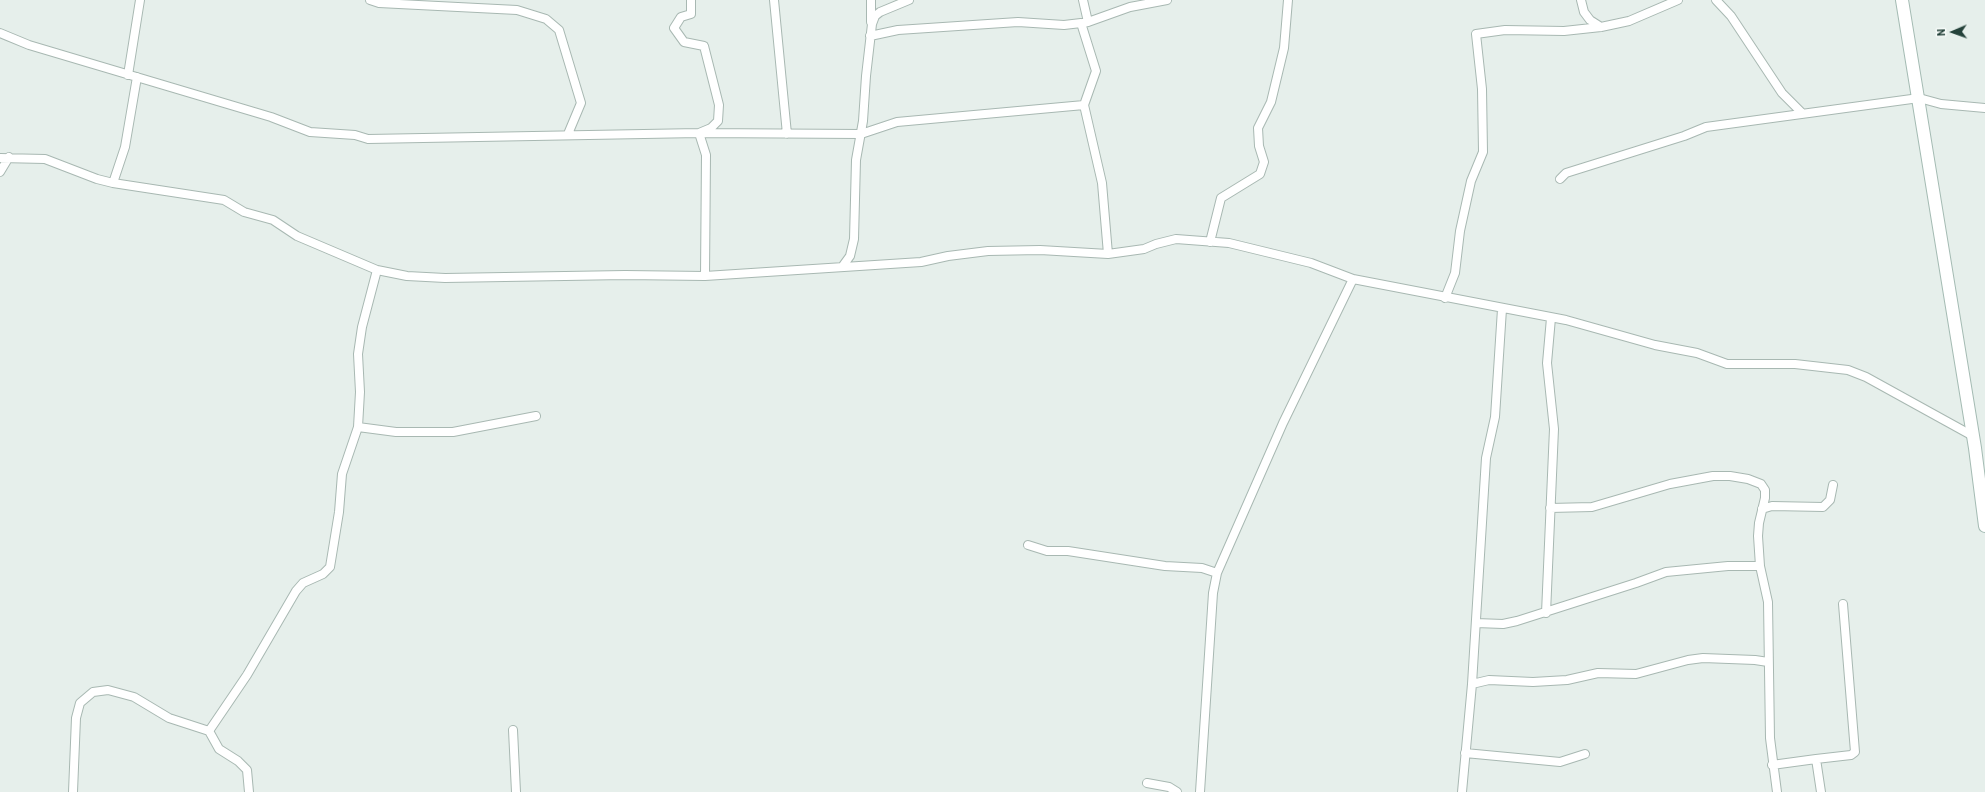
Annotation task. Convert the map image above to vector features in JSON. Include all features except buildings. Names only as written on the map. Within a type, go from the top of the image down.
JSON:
[{"type":"street","points":[[128,75],[140,0]]},
{"type":"street","points":[[370,0],[379,3],[517,10],[546,19],[559,30],[581,104],[568,134]]},
{"type":"street","points":[[691,0],[691,14],[680,17],[674,28],[684,42],[704,46],[719,105],[718,121],[711,128],[699,132]]},
{"type":"street","points":[[774,0],[787,134]]},
{"type":"street","points":[[842,267],[850,256],[854,239],[854,182],[870,33],[871,0]]},
{"type":"street","points":[[870,33],[875,16],[880,12],[909,0]]},
{"type":"street","points":[[1083,0],[1084,23],[1096,71],[1084,105],[1102,182],[1108,254]]},
{"type":"street","points":[[870,33],[1018,22],[1064,25],[1084,23],[1130,7],[1167,0]]},
{"type":"street","points":[[1210,242],[1221,198],[1260,174],[1264,162],[1259,146],[1258,128],[1273,95],[1284,48],[1288,0]]},
{"type":"street","points":[[1581,0],[1584,12],[1590,20],[1600,27]]},
{"type":"street","points":[[1445,298],[1455,274],[1460,230],[1471,181],[1483,152],[1482,89],[1476,34],[1505,30],[1564,31],[1600,27],[1629,21],[1678,0]]},
{"type":"street","points":[[1716,0],[1730,16],[1782,93],[1802,113]]},
{"type":"street","points":[[1902,0],[1973,436],[1980,450],[1985,526]]},
{"type":"street","points":[[0,33],[29,45],[271,117],[310,132],[355,135],[368,138],[699,132],[860,134],[897,122],[1084,105]]},
{"type":"street","points":[[113,183],[125,147],[137,77]]},
{"type":"street","points":[[1560,179],[1566,173],[1684,136],[1706,127],[1919,98],[1941,104],[1985,108]]},
{"type":"street","points":[[699,132],[706,155],[705,276]]},
{"type":"street","points":[[0,172],[4,157],[45,159],[97,179],[113,183],[224,200],[244,212],[273,220],[297,236],[377,270],[407,276],[445,278],[632,274],[705,276],[920,262],[948,256],[988,251],[1040,250],[1108,254],[1144,249],[1176,239],[1229,243],[1311,263],[1353,279],[1551,318],[1655,345],[1697,353],[1727,364],[1795,364],[1848,370],[1866,377],[1973,436]]},
{"type":"street","points":[[850,256],[857,266]]},
{"type":"street","points":[[209,731],[247,675],[296,591],[303,583],[323,574],[330,567],[339,512],[342,474],[358,428],[360,392],[358,354],[362,327],[377,270]]},
{"type":"street","points":[[1200,792],[1213,593],[1216,573],[1283,423],[1353,279]]},
{"type":"street","points":[[1462,792],[1472,684],[1486,458],[1495,418],[1502,309]]},
{"type":"street","points":[[1546,613],[1554,429],[1547,362],[1551,318]]},
{"type":"street","points":[[358,428],[396,432],[453,432],[536,416]]},
{"type":"street","points":[[1550,508],[1592,507],[1670,484],[1713,476],[1730,476],[1748,479],[1760,484],[1765,490],[1765,498],[1758,528],[1760,566],[1768,602],[1770,738],[1772,765],[1777,792]]},
{"type":"street","points":[[1762,509],[1772,506],[1823,507],[1830,500],[1833,485]]},
{"type":"street","points":[[1765,498],[1772,506]]},
{"type":"street","points":[[1028,546],[1047,550],[1068,551],[1158,565],[1202,568],[1216,573]]},
{"type":"street","points":[[1476,623],[1510,623],[1546,613],[1666,572],[1728,566],[1760,566]]},
{"type":"street","points":[[1772,765],[1851,755],[1855,752],[1843,604]]},
{"type":"street","points":[[1472,684],[1489,680],[1533,682],[1567,680],[1598,673],[1636,674],[1688,660],[1703,658],[1768,662]]},
{"type":"street","points":[[73,792],[76,718],[80,703],[93,692],[108,690],[134,697],[169,718],[209,731],[219,749],[238,761],[247,770],[249,792]]},
{"type":"street","points":[[513,730],[516,792]]},
{"type":"street","points":[[1465,753],[1560,762],[1585,754]]},
{"type":"street","points":[[1816,759],[1821,792]]},
{"type":"street","points":[[1147,783],[1169,787],[1177,792]]}]
